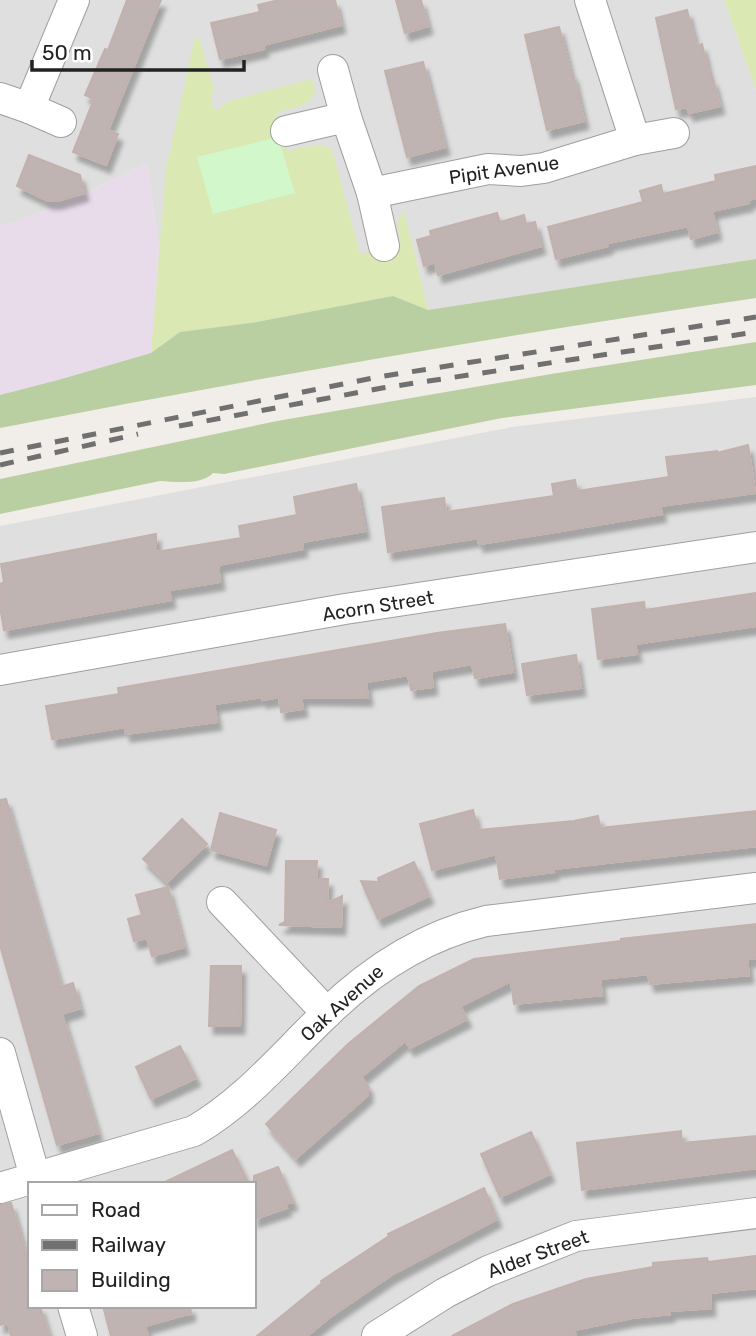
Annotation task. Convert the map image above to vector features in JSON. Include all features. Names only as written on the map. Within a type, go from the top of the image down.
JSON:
[{"type":"street","points":[[29,108],[74,0]]},
{"type":"street","points":[[590,0],[635,140]]},
{"type":"street","points":[[333,70],[372,193],[384,246]]},
{"type":"street","points":[[0,99],[61,122]]},
{"type":"street","points":[[286,131],[346,117]]},
{"type":"street","name":"Pipit Avenue","points":[[372,193],[488,169],[544,169],[635,140],[674,133]]},
{"type":"street","name":"Acorn Street","points":[[0,670],[345,609],[756,547]]},
{"type":"street","name":"Oak Avenue","points":[[0,1188],[36,1180],[194,1132],[250,1091],[327,1013],[380,967],[424,942],[475,923],[756,888]]},
{"type":"street","points":[[222,902],[327,1013]]},
{"type":"street","points":[[0,1053],[36,1180]]},
{"type":"street","name":"Alder Street","points":[[377,1336],[445,1293],[488,1271],[576,1236],[756,1213]]},
{"type":"street","points":[[74,1308],[82,1336]]},
{"type":"shaded area","points":[[0,0],[724,0],[756,90],[756,259],[428,310],[393,296],[257,322],[180,332],[151,353],[159,249],[147,163],[75,198],[21,220],[0,225]]},
{"type":"shaded area","points":[[147,163],[159,249],[151,353],[0,395],[0,225],[21,220],[75,198]]},
{"type":"shaded area","points":[[756,397],[756,1336],[0,1336],[0,526],[512,427]]},
{"type":"green space","points":[[724,0],[756,0],[756,90]]},
{"type":"green space","points":[[195,37],[199,37],[215,92],[211,94],[214,110],[229,101],[312,79],[315,92],[309,101],[278,112],[287,151],[318,145],[333,152],[360,254],[401,246],[397,224],[404,210],[428,310],[393,296],[260,322],[180,332],[151,353],[166,169]]},
{"type":"green space","points":[[278,137],[295,193],[213,214],[197,157]]},
{"type":"green space","points":[[756,259],[756,298],[377,358],[0,428],[0,395],[151,353],[180,332],[257,322],[393,296],[428,310]]},
{"type":"green space","points":[[756,342],[756,385],[502,418],[224,474],[213,473],[196,481],[160,481],[0,514],[0,479],[277,421]]},
{"type":"building","points":[[127,0],[161,0],[108,130],[118,134],[106,165],[73,152],[94,99],[85,95],[105,49],[108,50]]},
{"type":"building","points":[[279,0],[335,0],[341,25],[263,45],[264,49],[220,59],[211,23],[260,12],[258,5]]},
{"type":"building","points":[[396,0],[421,0],[428,26],[405,33]]},
{"type":"building","points":[[687,10],[696,46],[702,44],[720,106],[689,113],[687,107],[676,109],[656,18]]},
{"type":"building","points":[[559,27],[584,121],[547,130],[525,35]]},
{"type":"building","points":[[423,62],[445,147],[407,157],[385,71]]},
{"type":"building","points":[[29,155],[80,175],[84,193],[48,201],[17,186]]},
{"type":"building","points":[[756,166],[756,198],[748,200],[749,203],[712,211],[717,232],[691,239],[688,226],[608,243],[608,246],[556,259],[548,227],[643,202],[640,191],[661,185],[663,194],[716,181],[715,175]]},
{"type":"building","points":[[497,213],[500,222],[524,215],[526,224],[535,222],[541,246],[438,275],[435,262],[424,266],[417,240],[431,236],[430,231]]},
{"type":"building","points":[[748,445],[755,493],[660,506],[662,514],[543,534],[479,544],[478,538],[388,552],[382,507],[444,498],[446,512],[554,496],[552,484],[575,480],[577,491],[669,477],[666,457],[717,453]]},
{"type":"building","points":[[356,484],[365,531],[302,542],[303,549],[218,565],[220,582],[169,590],[171,600],[4,630],[0,607],[0,584],[4,582],[1,564],[156,534],[156,552],[241,538],[239,526],[297,515],[294,497]]},
{"type":"building","points":[[756,593],[756,626],[635,644],[637,654],[598,659],[592,609],[644,602],[645,610]]},
{"type":"building","points":[[505,624],[513,672],[475,678],[472,664],[431,671],[433,687],[411,690],[408,675],[366,682],[368,698],[301,697],[303,709],[281,712],[279,697],[262,700],[262,697],[214,704],[217,722],[126,734],[125,727],[52,739],[46,706],[119,694],[118,688],[437,633]]},
{"type":"building","points":[[576,655],[581,688],[527,695],[522,664]]},
{"type":"building","points":[[6,799],[61,987],[73,983],[80,1008],[62,1014],[98,1133],[57,1145],[0,945],[0,800]]},
{"type":"building","points":[[473,810],[478,830],[574,821],[598,816],[600,828],[756,811],[756,846],[553,869],[554,872],[500,879],[496,854],[432,870],[420,824]]},
{"type":"building","points":[[220,813],[276,830],[266,865],[211,850]]},
{"type":"building","points":[[182,819],[207,844],[167,882],[143,859]]},
{"type":"building","points":[[286,861],[317,861],[316,879],[328,879],[327,903],[342,896],[341,927],[279,925],[285,922]]},
{"type":"building","points":[[414,862],[429,896],[378,919],[361,881],[379,882],[378,878]]},
{"type":"building","points":[[168,887],[184,947],[152,956],[147,938],[134,941],[128,919],[142,915],[136,895]]},
{"type":"building","points":[[756,924],[756,958],[747,959],[749,975],[650,984],[648,974],[600,979],[602,995],[514,1004],[511,981],[460,1006],[467,1019],[410,1048],[405,1041],[361,1077],[368,1086],[368,1095],[296,1158],[266,1124],[348,1044],[419,986],[474,959]]},
{"type":"building","points":[[211,966],[241,966],[240,1026],[209,1026]]},
{"type":"building","points":[[180,1046],[196,1078],[151,1099],[136,1067]]},
{"type":"building","points":[[681,1131],[682,1143],[756,1136],[756,1168],[582,1190],[577,1143]]},
{"type":"building","points":[[531,1132],[550,1174],[500,1197],[481,1154]]},
{"type":"building","points":[[232,1150],[248,1182],[165,1182]]},
{"type":"building","points":[[278,1167],[293,1202],[285,1204],[287,1208],[256,1218],[254,1176]]},
{"type":"building","points":[[484,1188],[497,1219],[393,1274],[307,1336],[257,1336],[322,1283],[321,1281],[389,1236],[388,1234]]},
{"type":"building","points":[[11,1203],[28,1262],[28,1308],[41,1308],[49,1336],[11,1336],[8,1323],[0,1325],[0,1205]]},
{"type":"building","points":[[756,1256],[756,1288],[710,1293],[711,1308],[670,1311],[670,1314],[632,1318],[574,1330],[576,1336],[452,1336],[513,1304],[586,1279],[653,1267],[653,1263],[707,1258],[708,1262]]},
{"type":"building","points":[[104,1308],[190,1308],[191,1313],[145,1326],[148,1336],[111,1336]]},
{"type":"railway","points":[[0,453],[378,377],[756,317]]},
{"type":"railway","points":[[179,426],[382,388],[756,332]]},
{"type":"railway","points":[[0,465],[138,434]]}]
